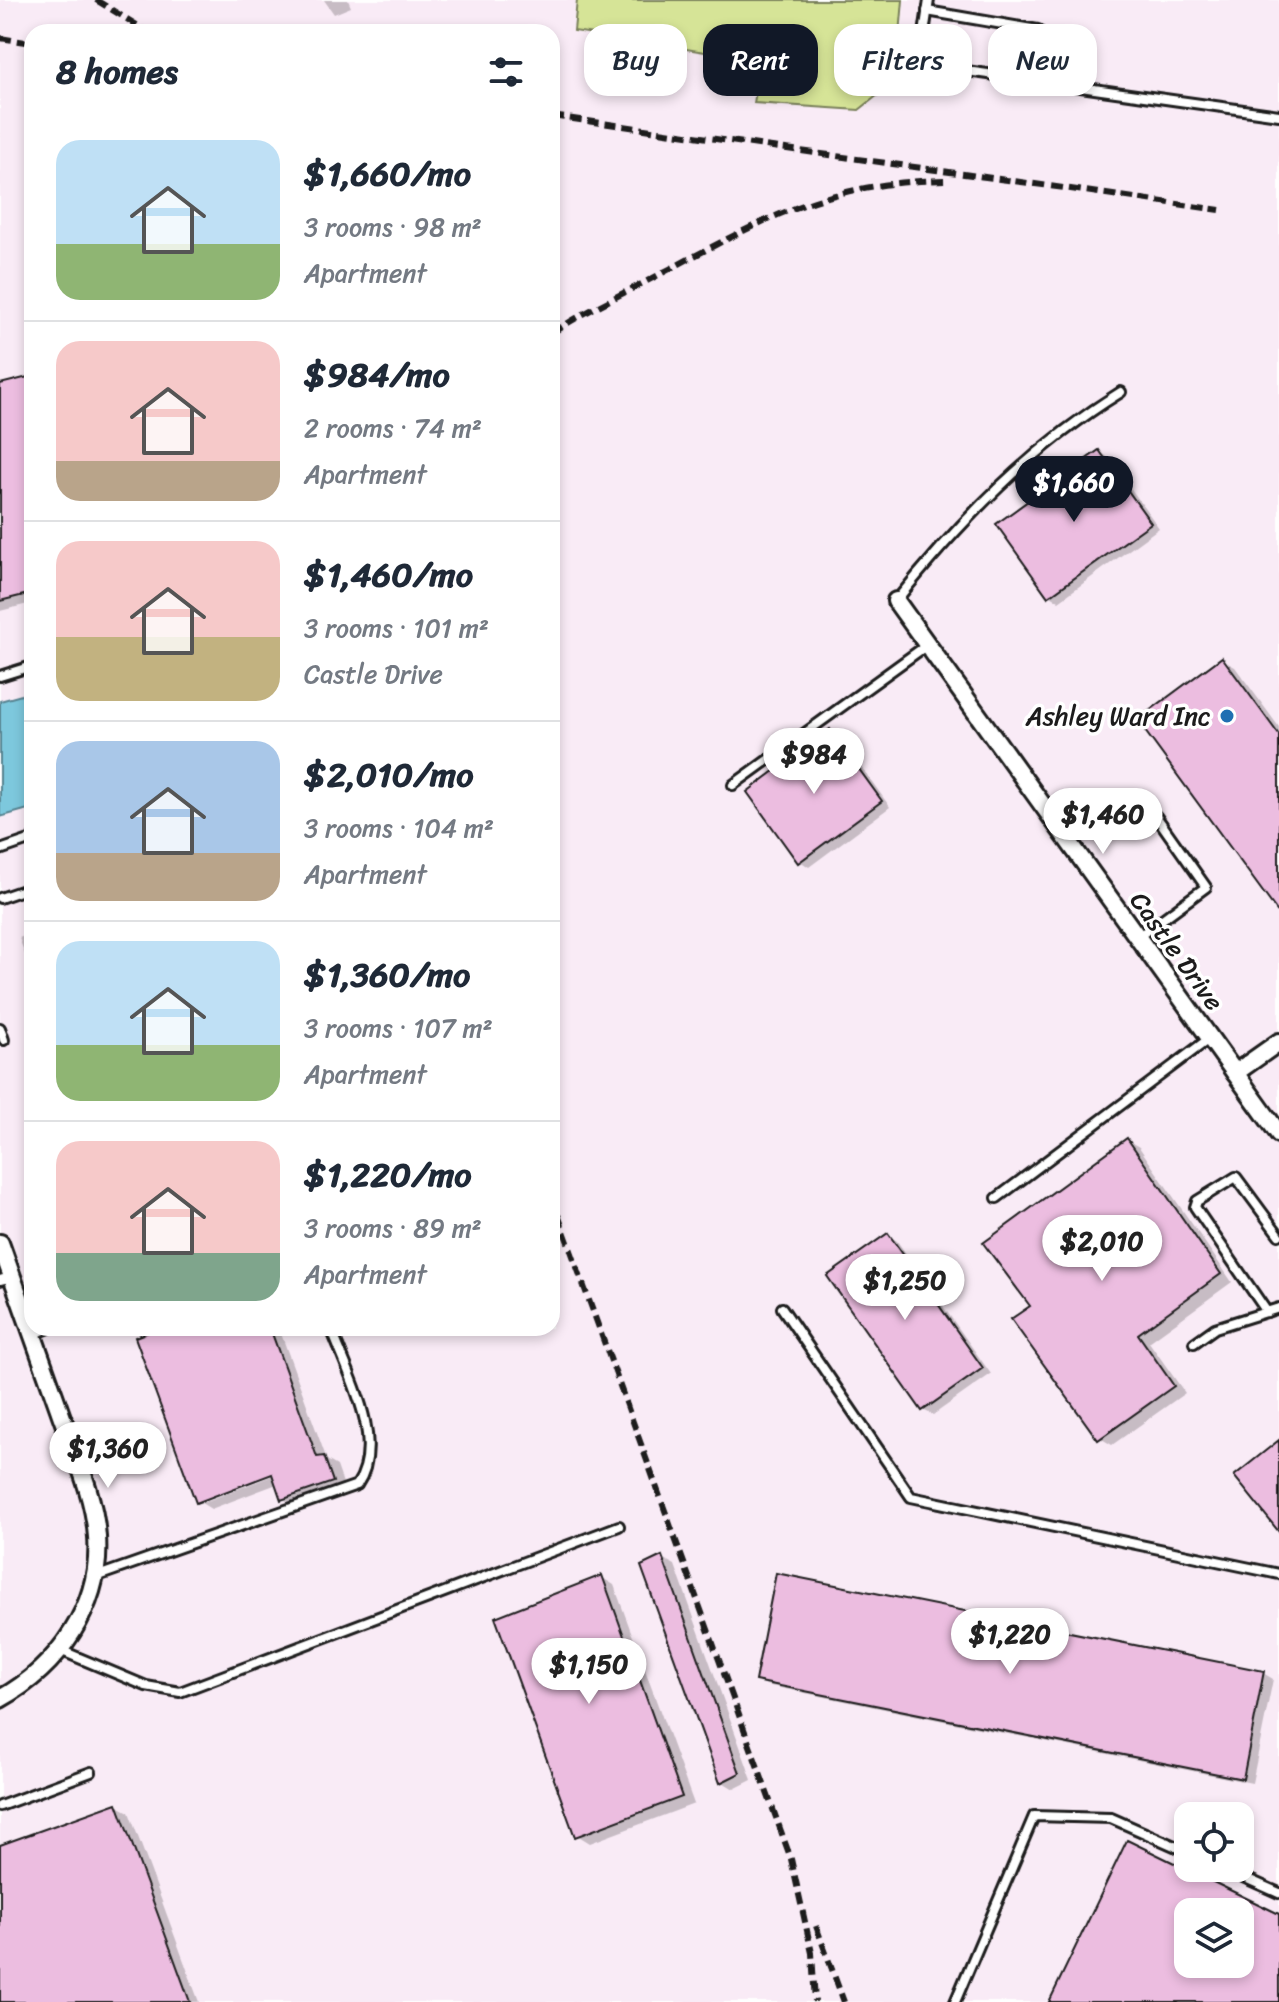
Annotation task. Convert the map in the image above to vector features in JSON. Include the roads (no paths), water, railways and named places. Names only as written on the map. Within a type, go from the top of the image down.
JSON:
[{"type":"street","name":"Castle Drive","points":[[896,601],[1279,1134]]},
{"type":"street","points":[[1235,1073],[1279,1042]]},
{"type":"street","points":[[0,1243],[6,1278],[24,1317]]},
{"type":"street","points":[[0,1699],[21,1688],[60,1650],[87,1603],[95,1577],[97,1537],[93,1510],[32,1336]]},
{"type":"lane","points":[[929,0],[922,47],[931,66],[988,74]]},
{"type":"lane","points":[[927,11],[1003,24]]},
{"type":"lane","points":[[1097,90],[1279,115]]},
{"type":"lane","points":[[896,601],[930,558],[1041,446],[1121,392]]},
{"type":"lane","points":[[733,785],[927,645]]},
{"type":"lane","points":[[0,676],[24,668]]},
{"type":"lane","points":[[1137,937],[1206,887],[1156,816]]},
{"type":"lane","points":[[0,850],[24,842]]},
{"type":"lane","points":[[0,898],[24,890]]},
{"type":"lane","points":[[0,1028],[4,1040]]},
{"type":"lane","points":[[997,1198],[1210,1038]]},
{"type":"lane","points":[[1267,1312],[1195,1207],[1197,1201],[1236,1177],[1279,1235]]},
{"type":"lane","points":[[782,1308],[911,1497],[1279,1574]]},
{"type":"lane","points":[[1194,1343],[1215,1328],[1279,1308]]},
{"type":"lane","points":[[95,1577],[357,1485],[363,1476],[368,1437],[334,1336]]},
{"type":"lane","points":[[60,1650],[146,1686],[180,1692],[619,1526]]},
{"type":"lane","points":[[0,1806],[91,1772]]},
{"type":"lane","points":[[955,2002],[1034,1816],[1111,1818],[1174,1846]]},
{"type":"lane","points":[[1254,1882],[1279,1893]]},
{"type":"water","points":[[24,694],[24,810],[0,817],[0,701]]},
{"type":"railway","points":[[96,0],[135,24]]},
{"type":"railway","points":[[0,38],[24,42]]},
{"type":"railway","points":[[560,117],[1220,210]]},
{"type":"railway","points":[[560,328],[736,235],[800,206],[868,187],[949,180]]},
{"type":"railway","points":[[560,1220],[791,1859],[812,1953],[815,2002]]},
{"type":"railway","points":[[816,1926],[844,2002]]},
{"type":"place","name":"Ashley Ward Inc","points":[[1227,716]]}]
